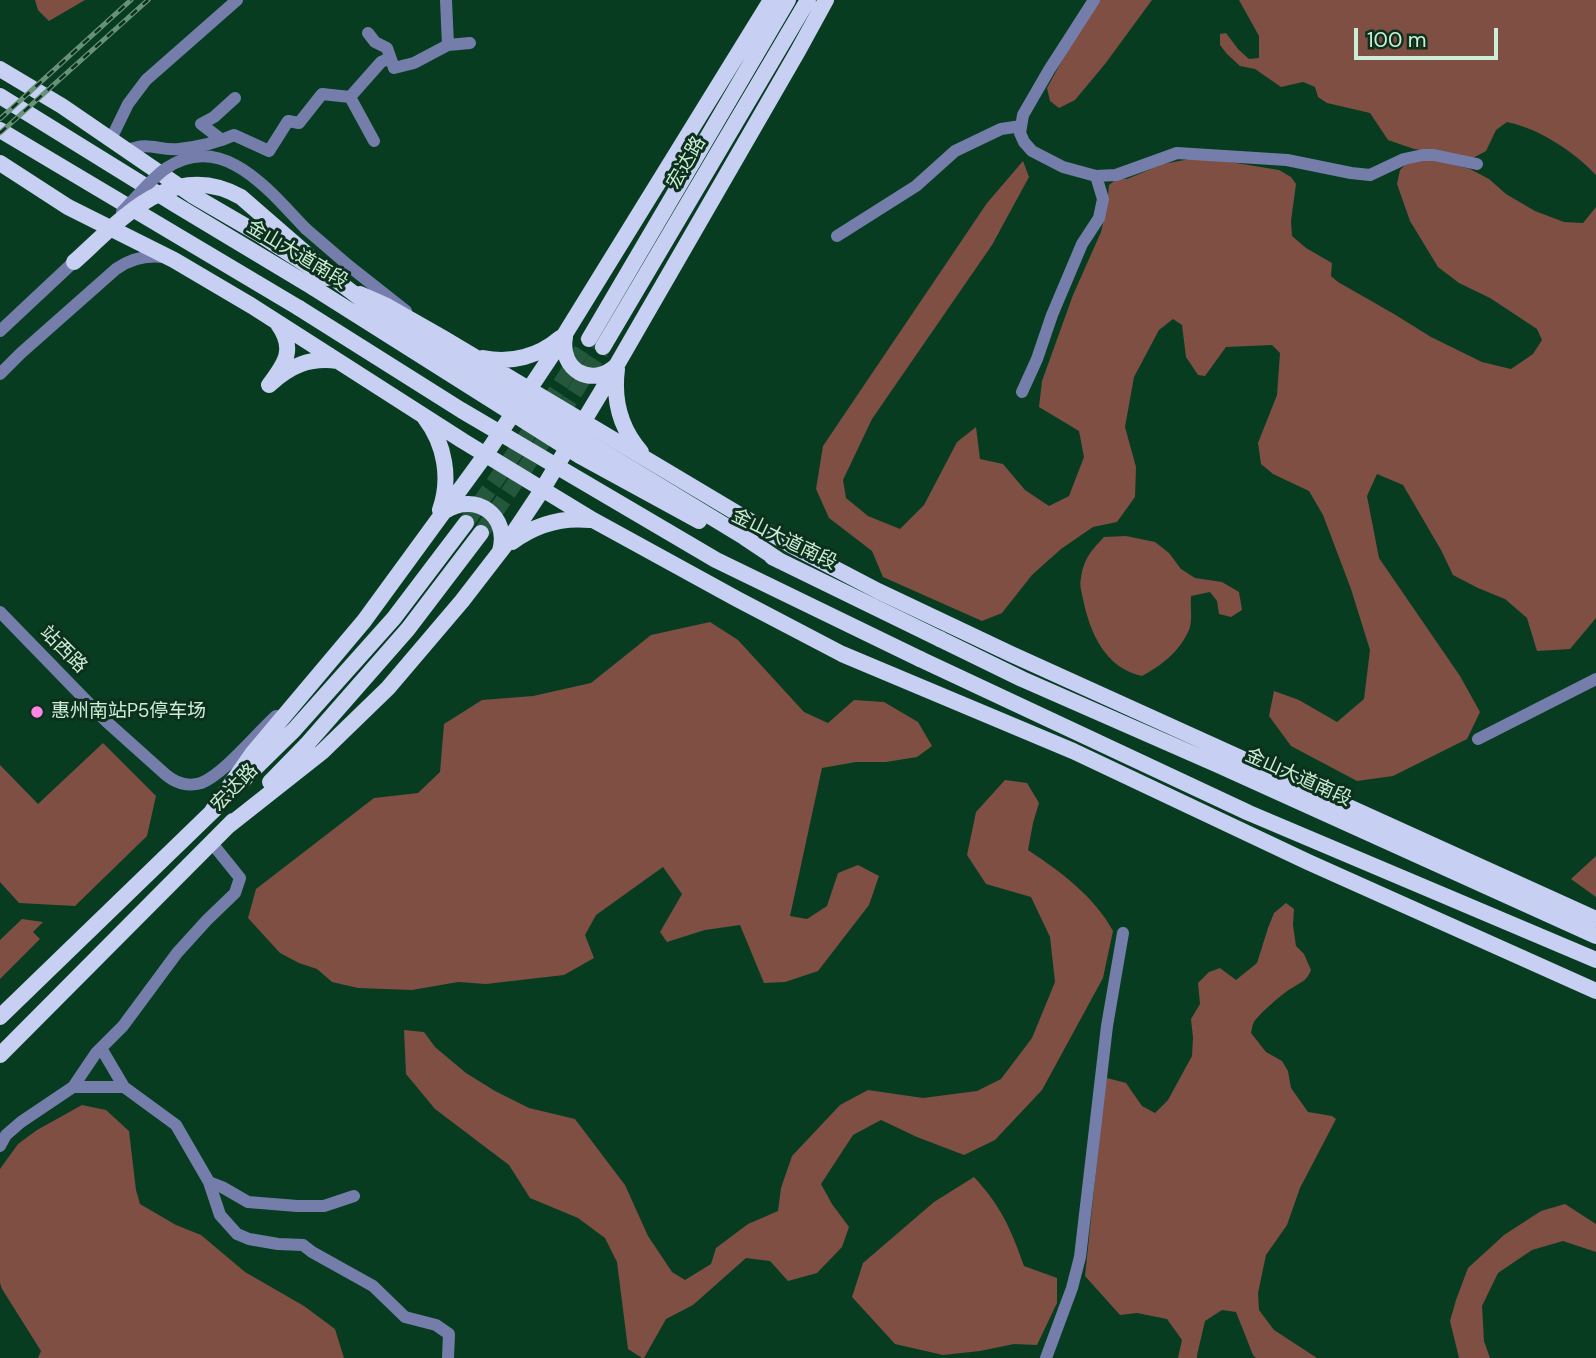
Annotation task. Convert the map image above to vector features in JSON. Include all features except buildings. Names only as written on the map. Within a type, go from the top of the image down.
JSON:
[{"type":"main road","points":[[212,811],[253,754],[363,621],[486,454],[568,330],[771,0]]},
{"type":"main road","name":"宏达路","points":[[788,0],[596,343],[808,0]]},
{"type":"main road","points":[[228,827],[322,752],[388,688],[497,556],[542,490],[618,363],[826,0]]},
{"type":"main road","points":[[0,69],[62,106],[192,195],[331,281],[385,305],[443,338],[792,546],[878,591],[1596,919]]},
{"type":"main road","name":"金山大道南段","points":[[0,96],[314,288],[580,456],[688,515],[1022,679],[1596,936]]},
{"type":"main road","points":[[0,130],[299,308],[461,410],[716,560],[1204,792],[1596,960]]},
{"type":"main road","points":[[0,163],[68,207],[174,260],[274,320],[463,441],[593,520],[842,654],[1073,751],[1308,862],[1596,991]]},
{"type":"main road","points":[[74,262],[139,206],[161,192],[180,185],[201,184],[232,192],[378,312],[780,561]]},
{"type":"main road","points":[[274,320],[285,336],[287,354],[284,366],[269,385],[299,364],[319,360],[340,361]]},
{"type":"main road","points":[[470,354],[499,360],[519,359],[547,348],[568,330]]},
{"type":"main road","points":[[568,330],[564,351],[569,363],[578,372],[597,376],[609,372],[618,363]]},
{"type":"main road","points":[[618,363],[615,394],[620,417],[634,444],[656,465]]},
{"type":"main road","points":[[421,414],[438,441],[444,461],[444,494],[438,519]]},
{"type":"main road","points":[[438,519],[453,506],[466,503],[485,509],[496,518],[502,530],[503,537],[497,556]]},
{"type":"main road","points":[[497,556],[518,537],[538,527],[560,521],[593,520]]},
{"type":"main road","name":"宏达路","points":[[0,1017],[294,730],[394,618],[466,523]]},
{"type":"main road","name":"宏达路","points":[[0,1055],[308,743],[408,629],[481,533]]},
{"type":"main road","points":[[1111,699],[1218,765]]},
{"type":"main road","points":[[1073,751],[1204,792]]},
{"type":"street","points":[[111,139],[128,104],[146,80],[237,0]]},
{"type":"street","points":[[446,0],[448,45]]},
{"type":"street","points":[[1094,0],[1023,115],[1020,133],[1024,142],[1032,151],[1063,167],[1096,176],[1116,175],[1177,153],[1287,160],[1370,175],[1404,159],[1423,155],[1477,164]]},
{"type":"street","points":[[368,33],[374,42],[387,48],[394,68],[414,63],[448,45],[470,43]]},
{"type":"street","points":[[350,97],[381,62],[390,58]]},
{"type":"street","points":[[128,150],[141,145],[177,149],[234,135],[270,151],[288,121],[299,123],[322,94],[350,97]]},
{"type":"street","points":[[350,97],[374,141]]},
{"type":"street","points":[[222,140],[201,124],[214,117],[236,98]]},
{"type":"street","points":[[837,236],[916,186],[955,152],[1000,129],[1021,126]]},
{"type":"street","points":[[0,331],[74,262],[160,174],[182,161],[208,157],[227,161],[244,169],[349,266],[443,338]]},
{"type":"street","points":[[1022,391],[1082,244],[1098,218],[1103,199],[1096,176]]},
{"type":"street","points":[[0,374],[122,265],[150,256],[174,260]]},
{"type":"street","name":"站西路","points":[[0,612],[107,722],[169,778],[180,783],[198,783],[210,778],[296,701]]},
{"type":"street","points":[[1478,739],[1596,680]]},
{"type":"street","points":[[0,1146],[6,1135],[21,1122],[73,1087],[177,953],[235,893],[240,878],[211,842]]},
{"type":"street","points":[[1046,1358],[1072,1288],[1080,1257],[1107,1026],[1123,933]]},
{"type":"street","points":[[101,1048],[124,1087],[176,1125],[209,1182],[220,1215],[237,1234],[278,1244],[303,1245],[373,1286],[405,1317],[436,1325],[449,1334],[448,1358]]},
{"type":"street","points":[[73,1087],[124,1087]]},
{"type":"street","points":[[209,1182],[248,1202],[324,1206],[354,1196]]},
{"type":"shaded area","points":[[35,0],[85,0],[49,21],[38,10]]},
{"type":"shaded area","points":[[1097,0],[1152,0],[1075,100],[1059,108],[1050,101],[1047,88]]},
{"type":"shaded area","points":[[1239,0],[1596,0],[1596,175],[1555,142],[1532,130],[1507,122],[1496,130],[1486,151],[1473,158],[1414,149],[1388,140],[1370,113],[1327,103],[1318,97],[1315,87],[1303,82],[1281,87],[1255,69],[1240,66],[1227,54],[1220,45],[1220,34],[1226,33],[1249,59],[1259,58],[1259,36]]},
{"type":"shaded area","points":[[1427,158],[1470,169],[1535,211],[1564,222],[1583,223],[1596,207],[1596,618],[1570,649],[1537,651],[1527,618],[1505,599],[1453,575],[1403,485],[1377,474],[1367,496],[1379,558],[1460,676],[1480,712],[1467,739],[1393,776],[1357,781],[1291,746],[1269,716],[1274,691],[1299,700],[1337,722],[1364,699],[1370,650],[1351,589],[1323,515],[1309,491],[1273,474],[1261,464],[1258,443],[1277,395],[1280,353],[1272,345],[1226,347],[1205,376],[1198,375],[1186,357],[1182,325],[1173,319],[1159,330],[1134,377],[1125,427],[1136,467],[1135,497],[1117,522],[1093,527],[1061,549],[1032,575],[1002,613],[982,621],[883,577],[872,551],[829,518],[816,489],[823,446],[987,203],[1023,161],[1029,177],[992,245],[872,419],[843,480],[846,498],[868,516],[900,529],[924,505],[957,442],[976,427],[980,459],[1003,464],[1025,490],[1049,506],[1069,496],[1084,457],[1079,431],[1039,407],[1042,381],[1073,295],[1101,232],[1109,185],[1118,178],[1127,179],[1163,164],[1190,159],[1230,162],[1279,170],[1291,177],[1296,184],[1291,221],[1292,236],[1306,248],[1332,263],[1331,276],[1431,337],[1482,362],[1511,369],[1533,354],[1542,340],[1537,329],[1490,298],[1459,283],[1438,267],[1410,221],[1397,184],[1400,170],[1410,160]]},
{"type":"shaded area","points":[[1126,536],[1155,542],[1169,553],[1181,569],[1195,578],[1222,582],[1239,592],[1242,610],[1231,617],[1219,614],[1217,601],[1210,592],[1191,596],[1191,622],[1181,645],[1156,668],[1142,676],[1118,665],[1101,647],[1090,624],[1080,586],[1086,560],[1099,542],[1104,537]]},
{"type":"shaded area","points":[[710,622],[738,640],[804,712],[828,723],[854,700],[884,702],[918,722],[932,746],[917,757],[822,768],[790,916],[807,919],[827,906],[838,873],[858,865],[879,876],[869,905],[818,971],[785,982],[764,983],[740,925],[705,930],[667,942],[660,932],[682,894],[663,867],[596,915],[585,935],[594,958],[564,975],[486,984],[458,982],[412,990],[358,988],[332,982],[317,969],[280,953],[248,918],[256,889],[374,798],[418,793],[440,772],[444,724],[482,700],[533,696],[591,683],[651,635]]},
{"type":"shaded area","points":[[103,743],[156,796],[147,836],[75,906],[19,903],[0,882],[0,765],[38,804]]},
{"type":"shaded area","points":[[1005,780],[1027,783],[1039,803],[1028,850],[1086,896],[1113,931],[1103,978],[1042,1090],[995,1140],[964,1155],[881,1120],[853,1135],[821,1184],[849,1227],[842,1247],[817,1273],[788,1281],[770,1261],[746,1258],[693,1305],[666,1319],[644,1358],[628,1349],[617,1262],[605,1238],[578,1218],[530,1198],[509,1165],[435,1109],[406,1074],[404,1030],[424,1032],[435,1047],[466,1073],[495,1091],[529,1108],[575,1119],[625,1185],[648,1236],[672,1272],[685,1280],[711,1264],[716,1248],[748,1224],[778,1211],[781,1188],[792,1156],[840,1105],[868,1090],[923,1098],[977,1091],[1001,1079],[1032,1038],[1055,982],[1050,937],[1031,897],[986,884],[967,855],[976,812]]},
{"type":"shaded area","points":[[1596,856],[1596,897],[1571,879]]},
{"type":"shaded area","points":[[1286,903],[1294,909],[1296,946],[1304,954],[1311,970],[1306,979],[1283,994],[1261,1014],[1253,1023],[1251,1033],[1266,1052],[1282,1061],[1288,1071],[1291,1088],[1308,1112],[1336,1119],[1300,1188],[1287,1225],[1266,1255],[1258,1293],[1259,1310],[1274,1330],[1317,1358],[1256,1358],[1236,1312],[1222,1310],[1205,1321],[1197,1358],[1178,1358],[1182,1340],[1167,1319],[1137,1313],[1120,1315],[1085,1276],[1105,1084],[1107,1078],[1126,1083],[1142,1106],[1155,1113],[1168,1100],[1192,1056],[1191,1019],[1200,1004],[1198,983],[1209,972],[1220,968],[1236,980],[1257,963],[1274,913]]},
{"type":"shaded area","points":[[22,919],[43,922],[33,932],[40,939],[0,979],[0,940]]},
{"type":"shaded area","points":[[82,1105],[106,1110],[129,1131],[140,1204],[176,1225],[201,1235],[245,1272],[304,1306],[335,1329],[344,1358],[38,1358],[41,1351],[0,1283],[0,1169],[18,1144]]},
{"type":"shaded area","points":[[974,1177],[1004,1218],[1024,1266],[1057,1278],[1057,1303],[1037,1345],[1014,1344],[943,1355],[895,1344],[852,1297],[863,1263],[934,1202]]},
{"type":"shaded area","points":[[1565,1204],[1596,1224],[1596,1252],[1563,1241],[1532,1250],[1498,1273],[1482,1306],[1484,1341],[1490,1358],[1459,1358],[1450,1321],[1468,1268],[1504,1235],[1541,1211]]},
{"type":"tunnel","points":[[466,523],[541,415],[589,339]]},
{"type":"tunnel","points":[[481,533],[603,347]]},
{"type":"railway","points":[[0,119],[131,0]]},
{"type":"railway","points":[[0,133],[148,0]]},
{"type":"place","name":"惠州南站P5停车场","points":[[37,712]]}]
